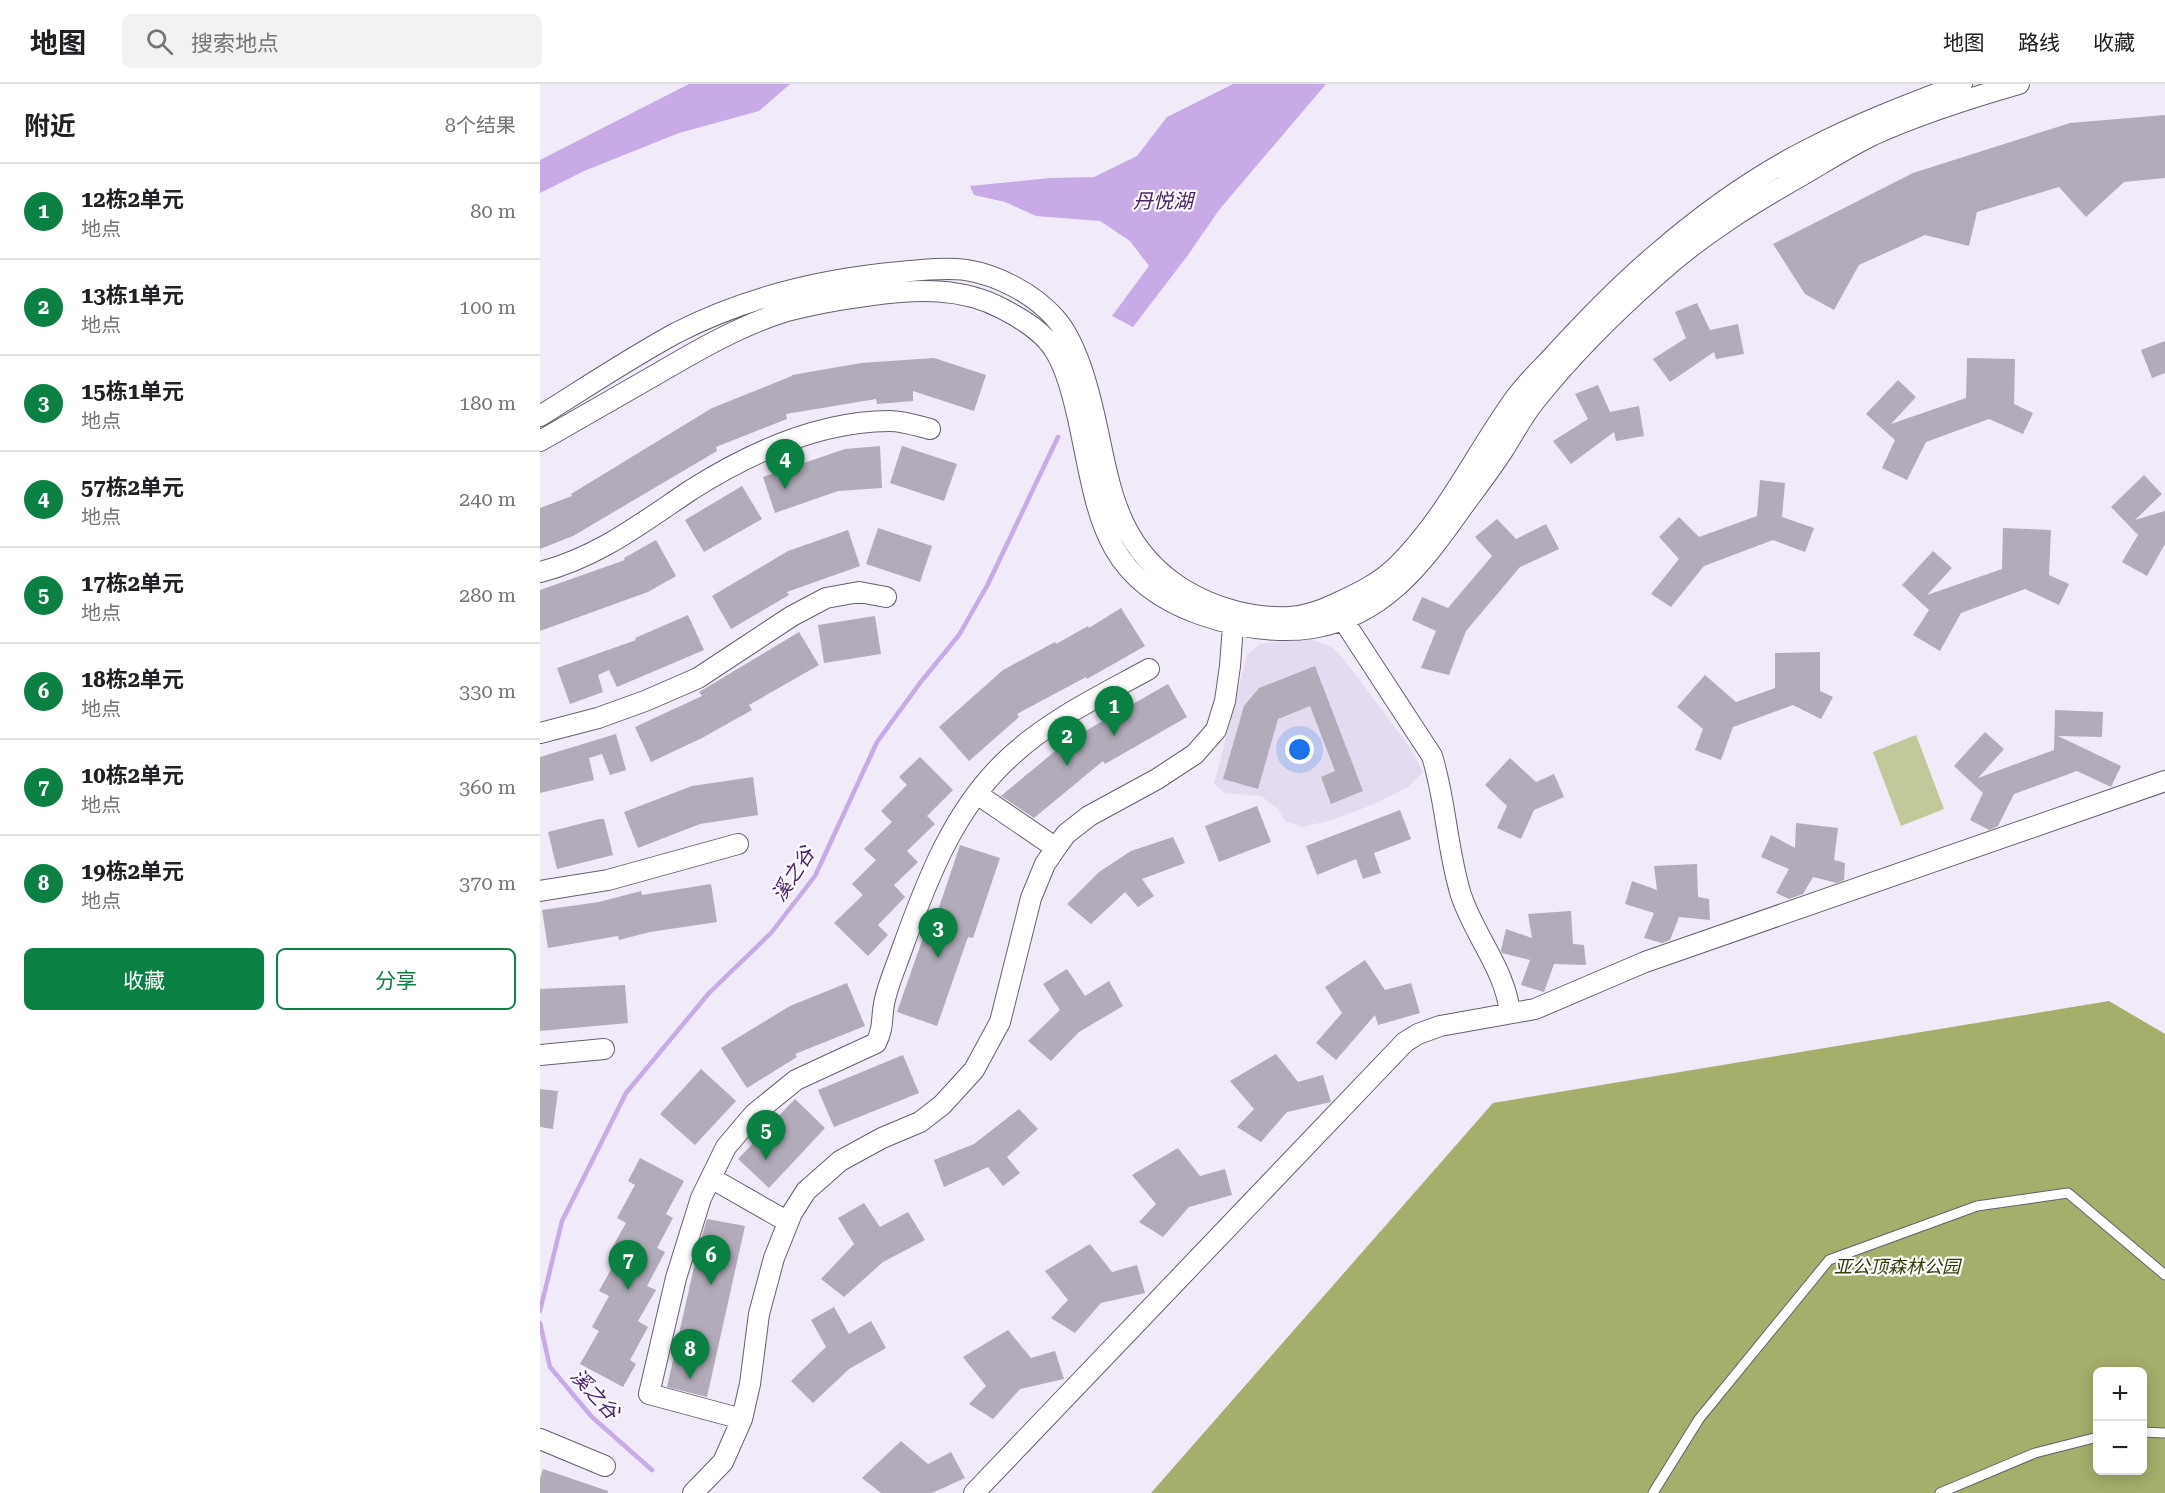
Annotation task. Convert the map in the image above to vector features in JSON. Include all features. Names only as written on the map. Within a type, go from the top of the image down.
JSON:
[{"type":"street","points":[[540,416],[676,333],[776,293],[870,275],[927,270],[964,269],[990,276],[1036,301],[1056,319],[1076,351],[1090,393],[1112,495],[1122,522],[1139,550],[1156,570],[1177,585],[1251,628],[1289,631],[1320,627],[1397,567],[1431,525],[1469,471],[1518,395],[1591,314],[1670,243],[1706,213],[1802,152],[1864,122],[1962,84]]},
{"type":"street","points":[[1338,612],[1355,614],[1390,594],[1412,574],[1437,544],[1496,461],[1534,402],[1600,329],[1657,275],[1706,234],[1763,198],[1871,136],[1948,106],[2019,84]]},
{"type":"street","points":[[540,441],[686,357],[738,330],[785,312],[838,300],[895,292],[938,290],[973,296],[998,306],[1029,324],[1054,348],[1071,389],[1102,520],[1112,547],[1131,573],[1151,591],[1179,607],[1233,618]]},
{"type":"street","points":[[540,572],[593,553],[693,489],[755,453],[796,438],[848,424],[893,420],[930,429]]},
{"type":"street","points":[[540,733],[616,711],[698,678],[792,616],[826,598],[859,592],[886,597]]},
{"type":"street","points":[[1338,612],[1432,756],[1440,781],[1454,867],[1461,895],[1473,926],[1494,962],[1505,987],[1510,1013]]},
{"type":"street","points":[[694,1493],[723,1462],[742,1419],[750,1384],[759,1314],[774,1258],[788,1222],[806,1191],[840,1161],[882,1138],[920,1122],[942,1105],[974,1070],[1000,1022],[1031,898],[1045,864],[1056,848],[1066,834],[1089,816],[1157,779],[1195,754],[1216,730],[1225,701],[1233,618]]},
{"type":"street","points":[[742,1419],[649,1394],[676,1278],[701,1198],[726,1147],[754,1114],[796,1080],[876,1043],[882,1030],[884,1004],[901,952],[938,857],[977,794],[1010,756],[1050,726],[1149,669]]},
{"type":"street","points":[[974,1493],[1405,1042],[1418,1034],[1440,1026],[1482,1017],[1535,1009],[1645,962],[2165,781]]},
{"type":"street","points":[[977,794],[1056,848]]},
{"type":"street","points":[[540,891],[608,880],[738,844]]},
{"type":"street","points":[[540,1055],[604,1049]]},
{"type":"street","points":[[711,1178],[788,1222]]},
{"type":"street","points":[[540,1439],[605,1466]]},
{"type":"lane","points":[[1653,1493],[1699,1419],[1829,1260],[1977,1206],[2068,1193],[2165,1275]]},
{"type":"lane","points":[[2147,1432],[2165,1433]]},
{"type":"lane","points":[[1940,1493],[2035,1453],[2093,1438]]},
{"type":"shaded area","points":[[1308,638],[1332,647],[1346,662],[1409,746],[1423,772],[1408,787],[1372,805],[1328,821],[1302,827],[1285,821],[1277,808],[1261,796],[1225,793],[1214,784],[1247,655],[1260,644]]},
{"type":"green space","points":[[1916,735],[1944,809],[1901,826],[1873,752]]},
{"type":"green space","name":"亚公顶森林公园","points":[[2109,1001],[2165,1034],[2165,1493],[1151,1493],[1493,1103]]},
{"type":"water","points":[[689,84],[790,84],[759,111],[679,133],[584,171],[540,193],[540,160]]},
{"type":"water","name":"丹悦湖","points":[[1233,84],[1326,84],[1219,210],[1133,327],[1112,316],[1149,266],[1130,241],[1100,221],[1036,216],[1005,202],[974,195],[970,186],[1050,178],[1094,177],[1137,156],[1167,117]]},
{"type":"building","points":[[2165,115],[2165,178],[2124,182],[2086,217],[2059,187],[1977,212],[1969,246],[1925,235],[1859,265],[1834,310],[1805,294],[1773,244],[1913,173],[2070,123]]},
{"type":"building","points":[[1697,303],[1710,330],[1738,324],[1744,354],[1716,359],[1714,352],[1670,382],[1653,359],[1686,338],[1675,312]]},
{"type":"building","points":[[2165,341],[2165,373],[2152,378],[2141,350]]},
{"type":"building","points":[[934,358],[986,375],[974,411],[913,391],[913,401],[877,404],[876,399],[786,414],[787,419],[716,447],[717,451],[573,536],[540,549],[540,508],[572,496],[571,494],[712,408],[792,375],[861,363]]},
{"type":"building","points":[[1967,358],[2015,359],[2014,404],[2033,413],[2023,434],[1989,419],[1926,442],[1907,480],[1882,468],[1895,440],[1866,414],[1898,380],[1916,397],[1891,424],[1966,398]]},
{"type":"building","points":[[1598,385],[1610,412],[1639,406],[1644,436],[1616,441],[1614,432],[1571,464],[1553,441],[1588,419],[1575,394]]},
{"type":"building","points":[[880,446],[882,488],[838,491],[775,513],[763,477],[845,449]]},
{"type":"building","points":[[902,446],[957,464],[944,501],[890,483]]},
{"type":"building","points":[[2144,475],[2162,494],[2135,520],[2165,511],[2165,544],[2147,576],[2122,562],[2138,535],[2111,507]]},
{"type":"building","points":[[1760,480],[1785,483],[1782,517],[1814,528],[1805,552],[1773,540],[1704,566],[1671,607],[1651,594],[1679,559],[1659,537],[1679,517],[1699,537],[1757,516]]},
{"type":"building","points":[[742,486],[762,519],[704,552],[685,520]]},
{"type":"building","points":[[1497,519],[1516,539],[1546,524],[1559,549],[1520,567],[1466,631],[1449,675],[1421,668],[1436,631],[1412,620],[1422,597],[1448,608],[1492,556],[1475,537]]},
{"type":"building","points":[[878,528],[932,546],[920,582],[866,564]]},
{"type":"building","points":[[2003,528],[2051,530],[2049,575],[2069,584],[2059,605],[2025,589],[1961,613],[1940,651],[1913,635],[1929,610],[1902,585],[1933,551],[1952,568],[1927,595],[2002,569]]},
{"type":"building","points":[[848,530],[860,566],[787,592],[789,595],[731,629],[712,596],[788,551]]},
{"type":"building","points":[[656,540],[676,576],[648,592],[540,631],[540,590],[625,560],[624,558]]},
{"type":"building","points":[[1121,608],[1145,646],[1087,679],[1086,677],[1017,714],[1019,717],[969,761],[939,727],[1003,670],[1055,642],[1056,644],[1088,626],[1089,628]]},
{"type":"building","points":[[688,615],[704,650],[617,687],[609,670],[598,675],[603,692],[570,704],[557,668],[636,640],[635,638]]},
{"type":"building","points":[[875,616],[881,654],[824,663],[818,625]]},
{"type":"building","points":[[799,632],[819,665],[749,705],[752,710],[702,738],[651,762],[635,727],[702,696],[699,692]]},
{"type":"building","points":[[1820,652],[1820,691],[1833,697],[1821,719],[1793,705],[1733,727],[1721,760],[1695,750],[1703,729],[1677,707],[1705,675],[1736,702],[1775,688],[1775,653]]},
{"type":"building","points":[[1315,666],[1363,791],[1331,804],[1321,777],[1335,771],[1310,706],[1278,719],[1258,789],[1223,779],[1244,706],[1259,688]]},
{"type":"building","points":[[1168,684],[1187,717],[1105,764],[1103,761],[1034,818],[1001,796],[1072,737]]},
{"type":"building","points":[[2055,710],[2103,712],[2102,737],[2058,736],[2121,766],[2111,787],[2077,771],[2014,794],[1998,826],[1989,830],[1970,820],[1983,793],[1954,766],[1985,732],[2004,749],[1978,778],[2054,750]]},
{"type":"building","points":[[616,734],[626,770],[610,775],[602,754],[589,758],[594,780],[540,793],[540,757]]},
{"type":"building","points":[[920,757],[953,790],[927,816],[935,824],[907,851],[918,862],[894,885],[905,897],[878,925],[888,935],[868,956],[834,923],[863,895],[852,884],[876,860],[864,849],[892,822],[881,811],[907,785],[899,777]]},
{"type":"building","points":[[1510,758],[1536,782],[1554,774],[1564,797],[1534,810],[1521,839],[1497,828],[1507,806],[1485,785]]},
{"type":"building","points":[[753,777],[758,815],[700,824],[638,848],[624,812],[692,786]]},
{"type":"building","points":[[1257,806],[1271,842],[1219,862],[1205,826]]},
{"type":"building","points":[[1400,810],[1411,839],[1374,853],[1381,873],[1363,879],[1356,859],[1317,875],[1306,846]]},
{"type":"building","points":[[604,819],[613,855],[557,869],[548,832]]},
{"type":"building","points":[[1796,823],[1838,828],[1834,860],[1845,863],[1844,880],[1837,883],[1813,877],[1803,894],[1789,899],[1776,893],[1789,869],[1761,857],[1771,835],[1795,848]]},
{"type":"building","points":[[1173,837],[1185,863],[1142,879],[1154,896],[1138,907],[1125,892],[1091,924],[1067,904],[1099,872],[1131,851]]},
{"type":"building","points":[[960,845],[1000,858],[973,938],[968,937],[937,1026],[897,1012],[925,932],[930,934]]},
{"type":"building","points":[[1697,864],[1698,897],[1709,899],[1710,920],[1679,917],[1670,940],[1662,943],[1644,938],[1654,913],[1625,904],[1632,881],[1657,890],[1654,866]]},
{"type":"building","points":[[711,884],[717,922],[650,932],[619,940],[618,936],[548,948],[542,910],[599,902],[641,891],[642,895]]},
{"type":"building","points":[[1571,911],[1573,944],[1584,945],[1586,965],[1554,964],[1544,992],[1521,985],[1530,960],[1502,953],[1506,929],[1532,938],[1528,914]]},
{"type":"building","points":[[1365,960],[1385,990],[1411,983],[1420,1013],[1378,1025],[1375,1015],[1336,1060],[1316,1043],[1342,1013],[1325,987]]},
{"type":"building","points":[[1067,969],[1085,996],[1109,981],[1123,1006],[1079,1032],[1051,1061],[1028,1041],[1060,1010],[1043,984]]},
{"type":"building","points":[[847,983],[865,1026],[795,1054],[797,1057],[747,1088],[721,1048],[790,1006]]},
{"type":"building","points":[[625,985],[628,1023],[540,1031],[540,989]]},
{"type":"building","points":[[1276,1054],[1298,1082],[1323,1075],[1331,1102],[1287,1112],[1261,1142],[1237,1127],[1254,1109],[1230,1081]]},
{"type":"building","points":[[903,1055],[919,1093],[834,1127],[818,1090]]},
{"type":"building","points":[[701,1069],[736,1101],[695,1145],[660,1114]]},
{"type":"building","points":[[540,1089],[558,1091],[553,1129],[540,1127]]},
{"type":"building","points":[[795,1099],[825,1128],[769,1188],[738,1159],[767,1129],[777,1138],[779,1136],[771,1124]]},
{"type":"building","points":[[1019,1109],[1038,1129],[1007,1157],[1020,1173],[1003,1186],[988,1167],[944,1187],[934,1160],[974,1144]]},
{"type":"building","points":[[1178,1148],[1200,1176],[1225,1169],[1232,1195],[1189,1207],[1163,1237],[1139,1222],[1156,1204],[1132,1175]]},
{"type":"building","points":[[640,1158],[684,1181],[666,1214],[673,1218],[657,1248],[665,1252],[647,1286],[656,1290],[638,1321],[648,1327],[630,1360],[636,1364],[623,1387],[580,1364],[599,1331],[592,1327],[609,1296],[599,1291],[618,1257],[609,1253],[626,1223],[617,1218],[635,1185],[628,1181]]},
{"type":"building","points":[[864,1203],[880,1227],[908,1212],[925,1240],[883,1262],[844,1297],[821,1279],[854,1244],[838,1218]]},
{"type":"building","points":[[707,1219],[745,1226],[707,1397],[667,1387]]},
{"type":"building","points":[[1090,1244],[1112,1272],[1137,1265],[1145,1293],[1101,1303],[1075,1333],[1051,1318],[1068,1300],[1045,1271]]},
{"type":"building","points":[[834,1307],[849,1334],[871,1321],[886,1348],[849,1369],[813,1403],[791,1381],[826,1347],[811,1320]]},
{"type":"building","points":[[1008,1330],[1031,1358],[1055,1351],[1064,1379],[1020,1389],[993,1419],[969,1404],[986,1386],[963,1357]]},
{"type":"building","points":[[901,1441],[928,1464],[951,1452],[965,1478],[932,1493],[881,1493],[862,1478]]},
{"type":"building","points":[[543,1469],[608,1491],[608,1493],[540,1493],[540,1478]]},
{"type":"waterway","name":"溪之谷","points":[[540,1311],[562,1221],[626,1093],[709,993],[771,933],[815,876],[877,742],[959,635],[988,584],[1058,437]]},
{"type":"waterway","name":"溪之谷","points":[[540,1323],[550,1367],[592,1417],[652,1470]]},
{"type":"place","name":"57栋2单元","points":[[785,489]]},
{"type":"place","name":"12栋2单元","points":[[1114,736]]},
{"type":"place","name":"13栋1单元","points":[[1067,766]]},
{"type":"place","name":"15栋1单元","points":[[938,958]]},
{"type":"place","name":"17栋2单元","points":[[766,1160]]},
{"type":"place","name":"18栋2单元","points":[[711,1285]]},
{"type":"place","name":"10栋2单元","points":[[628,1290]]},
{"type":"place","name":"19栋2单元","points":[[690,1379]]}]
